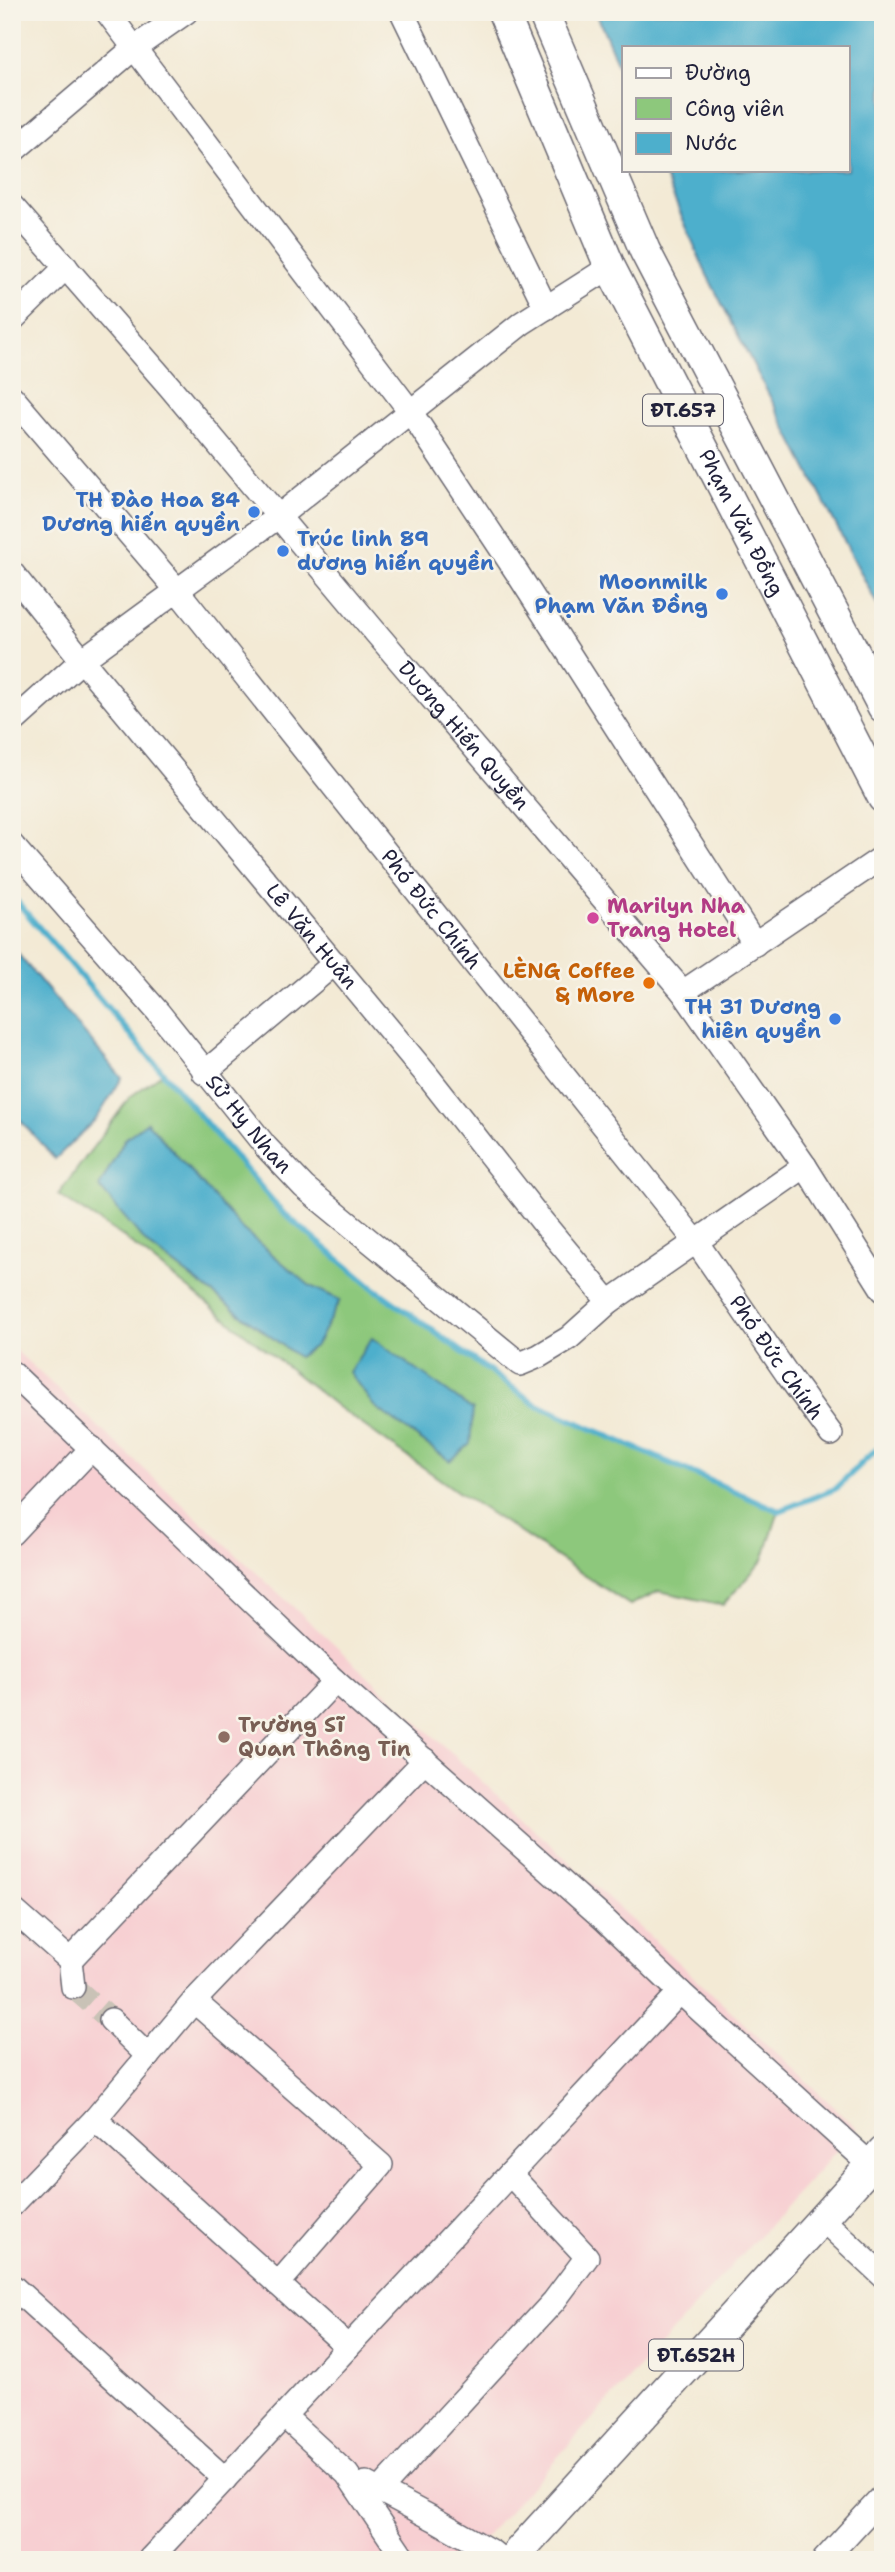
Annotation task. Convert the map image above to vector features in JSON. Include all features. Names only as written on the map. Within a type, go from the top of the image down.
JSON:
[{"type":"main road","name":"Phạm Văn Đồng","points":[[503,12],[610,267],[883,798]]},
{"type":"main road","name":"Phạm Văn Đồng","points":[[543,12],[645,251],[883,707]]},
{"type":"main road","points":[[610,267],[645,251]]},
{"type":"main road","name":"ĐT.652H","points":[[510,2560],[877,2159]]},
{"type":"street","points":[[107,12],[410,411],[755,944]]},
{"type":"street","points":[[12,152],[133,48],[186,12]]},
{"type":"street","points":[[401,12],[546,308]]},
{"type":"street","name":"Duơng Hiến Quyền","points":[[12,206],[684,992],[805,1166],[883,1290]]},
{"type":"street","points":[[12,320],[66,267]]},
{"type":"street","points":[[12,723],[82,660],[279,516],[522,323],[610,267]]},
{"type":"street","name":"Phó Đức Chính","points":[[12,397],[177,590],[697,1242],[831,1434]]},
{"type":"street","name":"Lê Văn Huân","points":[[12,573],[335,963],[609,1302]]},
{"type":"street","name":"Sử Hy Nhan","points":[[12,845],[158,1012],[204,1073],[266,1147],[304,1187],[520,1364],[569,1338],[609,1302]]},
{"type":"street","points":[[684,992],[883,858]]},
{"type":"street","points":[[204,1073],[335,963]]},
{"type":"street","points":[[609,1302],[805,1166]]},
{"type":"street","points":[[12,1373],[335,1681],[606,1921],[680,1992],[877,2159]]},
{"type":"street","points":[[12,1533],[92,1448]]},
{"type":"street","points":[[70,1960],[335,1681]]},
{"type":"street","points":[[12,2205],[94,2119],[194,2001],[425,1760]]},
{"type":"street","points":[[12,1909],[70,1960],[73,1987]]},
{"type":"street","points":[[149,2560],[680,1992]]},
{"type":"street","points":[[194,2001],[381,2165],[278,2284]]},
{"type":"street","points":[[111,2021],[148,2056]]},
{"type":"street","points":[[94,2119],[348,2347]]},
{"type":"street","points":[[379,2491],[554,2301],[587,2258],[510,2175]]},
{"type":"street","points":[[821,2218],[883,2276]]},
{"type":"street","points":[[12,2286],[225,2479]]},
{"type":"street","points":[[284,2416],[348,2474],[469,2539],[502,2560]]},
{"type":"street","points":[[348,2474],[405,2560]]},
{"type":"street","points":[[824,2560],[883,2496]]},
{"type":"shaded area","name":"Trường Sĩ Quan Thông Tin","points":[[12,1347],[857,2128],[464,2560],[12,2560]]},
{"type":"green space","points":[[163,1073],[282,1212],[372,1287],[535,1404],[779,1511],[763,1560],[723,1605],[659,1591],[630,1605],[458,1492],[339,1408],[122,1236],[58,1195],[130,1097]],"holes":[[[147,1122],[242,1229],[310,1286],[340,1300],[316,1345],[298,1357],[147,1244]],[[349,1372],[449,1460],[374,1406]]]},
{"type":"water","points":[[596,12],[883,12],[883,616],[706,273],[663,172],[850,172],[850,46],[622,46],[622,74]]},
{"type":"water","points":[[12,947],[122,1078],[97,1118],[55,1159],[12,1111]]},
{"type":"water","points":[[147,1122],[242,1229],[310,1286],[340,1300],[316,1345],[298,1357],[147,1244],[99,1187],[125,1139]]},
{"type":"water","points":[[372,1338],[473,1410],[470,1444],[450,1461],[374,1406],[349,1372]]},
{"type":"waterway","points":[[12,896],[282,1212],[372,1287],[535,1404],[779,1511],[835,1489],[883,1443]]},
{"type":"tunnel","points":[[73,1987],[111,2020]]},
{"type":"place","name":"TH Đào Hoa 84 Dương hiến quyền","points":[[254,512]]},
{"type":"place","name":"Trúc linh 89 dương hiến quyền","points":[[283,551]]},
{"type":"place","name":"Moonmilk Phạm Văn Đồng","points":[[722,594]]},
{"type":"place","name":"Marilyn Nha Trang Hotel","points":[[593,918]]},
{"type":"place","name":"LÈNG Coffee & More","points":[[649,983]]},
{"type":"place","name":"TH 31 Dương hiên quyền","points":[[835,1019]]},
{"type":"place","name":"Trường Sĩ Quan Thông Tin","points":[[224,1737]]}]
